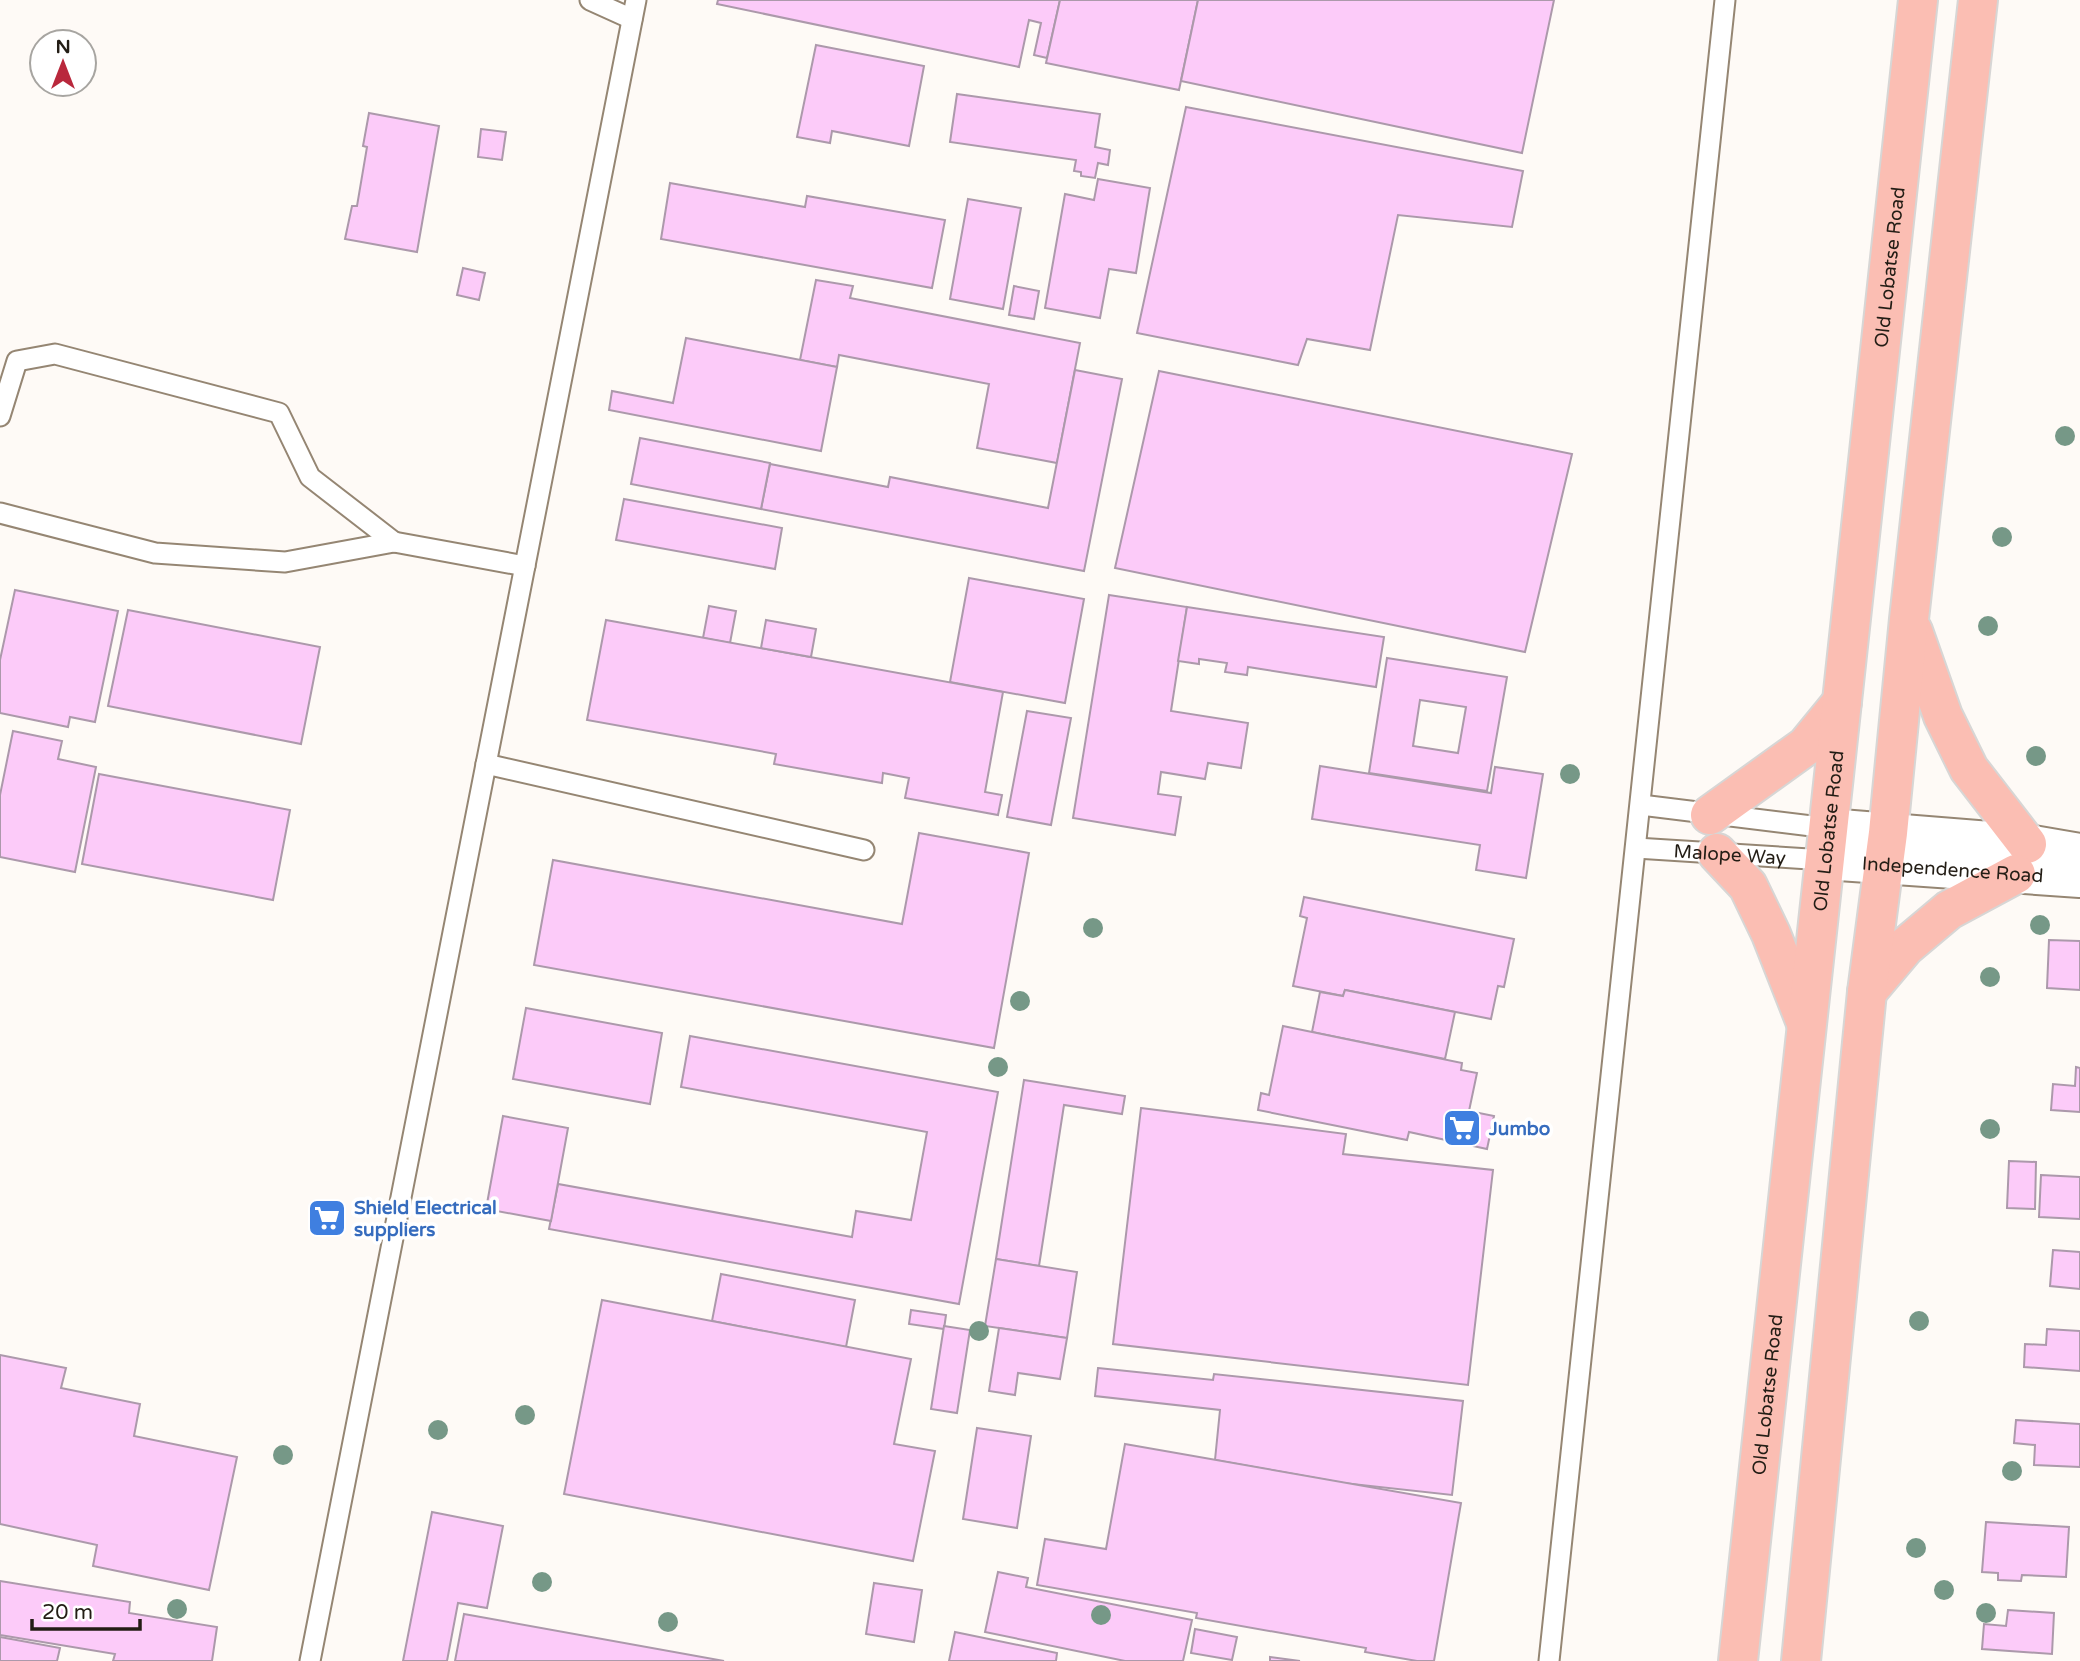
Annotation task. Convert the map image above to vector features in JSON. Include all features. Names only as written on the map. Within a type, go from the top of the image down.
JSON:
[{"type":"main road","name":"Old Lobatse Road","points":[[1738,1661],[1918,0]]},
{"type":"main road","points":[[1801,1661],[1867,992],[1886,849],[1978,0]]},
{"type":"main road","points":[[1867,992],[1905,947],[1949,910],[2022,859],[1969,769],[1943,716],[1909,619]]},
{"type":"main road","points":[[1710,815],[1806,746],[1842,702]]},
{"type":"main road","points":[[1717,853],[1748,886],[1771,934],[1808,1028]]},
{"type":"street","name":"Independence Road","points":[[1827,844],[2022,859],[2080,852]]},
{"type":"street","name":"Independence Road","points":[[2022,859],[2080,878]]},
{"type":"lane","points":[[310,1661],[634,10],[590,0]]},
{"type":"lane","points":[[1549,1661],[1725,0]]},
{"type":"lane","points":[[0,416],[17,361],[55,354],[279,413],[310,477],[394,542]]},
{"type":"lane","points":[[0,513],[155,553],[285,562],[394,542],[525,566]]},
{"type":"lane","points":[[486,764],[864,850]]},
{"type":"lane","name":"Malope Way","points":[[1641,805],[1710,815],[1827,844]]},
{"type":"lane","name":"Malope Way","points":[[1636,848],[1717,853],[1827,844]]},
{"type":"building","points":[[718,0],[1060,0],[1047,58],[1034,55],[1041,23],[1029,20],[1019,67],[717,4]]},
{"type":"building","points":[[1060,0],[1198,0],[1179,90],[1046,63]]},
{"type":"building","points":[[1198,0],[1554,0],[1522,153],[1181,81]]},
{"type":"building","points":[[816,45],[924,66],[909,146],[832,131],[830,143],[797,137]]},
{"type":"building","points":[[957,94],[1100,114],[1095,147],[1110,150],[1108,165],[1098,163],[1095,178],[1081,176],[1081,172],[1074,171],[1076,160],[950,142]]},
{"type":"building","points":[[1186,107],[1523,171],[1512,227],[1398,215],[1370,350],[1307,339],[1298,365],[1137,333]]},
{"type":"building","points":[[369,113],[439,126],[417,252],[345,239],[352,206],[357,206],[367,147],[363,146]]},
{"type":"building","points":[[481,129],[506,132],[502,160],[478,157]]},
{"type":"building","points":[[1098,179],[1150,188],[1136,273],[1109,269],[1100,318],[1045,308],[1065,194],[1094,200]]},
{"type":"building","points":[[670,183],[805,207],[807,196],[945,220],[932,288],[661,239]]},
{"type":"building","points":[[968,199],[1021,208],[1003,309],[950,299]]},
{"type":"building","points":[[463,268],[485,273],[479,300],[457,295]]},
{"type":"building","points":[[816,280],[853,286],[850,298],[1080,343],[1057,463],[977,448],[989,384],[839,355],[837,367],[800,360]]},
{"type":"building","points":[[1014,286],[1039,291],[1034,319],[1009,315]]},
{"type":"building","points":[[686,338],[837,367],[821,451],[609,410],[612,391],[673,403]]},
{"type":"building","points":[[1075,370],[1122,379],[1084,571],[761,509],[770,464],[888,487],[890,477],[1048,508]]},
{"type":"building","points":[[1159,371],[1572,454],[1525,652],[1115,568]]},
{"type":"building","points":[[640,438],[770,463],[761,509],[631,484]]},
{"type":"building","points":[[624,499],[782,528],[775,569],[616,540]]},
{"type":"building","points":[[969,578],[1084,599],[1065,703],[950,682]]},
{"type":"building","points":[[15,590],[118,611],[95,722],[70,717],[68,727],[0,713],[0,660]]},
{"type":"building","points":[[1109,595],[1187,607],[1171,711],[1248,723],[1241,768],[1208,763],[1205,779],[1161,772],[1158,794],[1181,797],[1175,835],[1073,818]]},
{"type":"building","points":[[709,606],[736,611],[730,643],[703,638]]},
{"type":"building","points":[[1187,607],[1384,637],[1376,687],[1248,667],[1247,675],[1225,672],[1227,663],[1199,659],[1199,664],[1178,661]]},
{"type":"building","points":[[128,610],[320,647],[301,744],[108,706]]},
{"type":"building","points":[[606,620],[1003,692],[985,792],[1002,795],[998,815],[905,798],[909,778],[883,773],[882,783],[774,764],[776,754],[587,720]]},
{"type":"building","points":[[766,620],[816,629],[811,657],[761,648]]},
{"type":"building","points":[[1387,658],[1507,677],[1487,791],[1369,773]],"holes":[[[1420,700],[1466,707],[1458,753],[1413,746]]]},
{"type":"building","points":[[1027,711],[1071,718],[1051,825],[1007,817]]},
{"type":"building","points":[[13,731],[62,741],[58,759],[96,767],[75,872],[0,857],[0,795]]},
{"type":"building","points":[[1320,766],[1491,793],[1495,767],[1543,774],[1526,878],[1476,870],[1480,845],[1312,819]]},
{"type":"building","points":[[99,774],[290,810],[273,900],[82,864]]},
{"type":"building","points":[[919,833],[1029,853],[994,1048],[534,965],[553,860],[902,924]]},
{"type":"building","points":[[1304,897],[1514,939],[1504,987],[1498,986],[1491,1019],[1345,990],[1343,996],[1293,986],[1307,918],[1300,916]]},
{"type":"building","points":[[2049,940],[2080,941],[2080,990],[2047,988]]},
{"type":"building","points":[[1345,990],[1455,1012],[1445,1059],[1312,1032],[1320,992],[1343,996]]},
{"type":"building","points":[[526,1008],[662,1033],[650,1104],[513,1079]]},
{"type":"building","points":[[1283,1026],[1462,1063],[1461,1070],[1477,1073],[1469,1111],[1494,1116],[1487,1149],[1409,1132],[1407,1140],[1258,1110],[1261,1093],[1269,1095]]},
{"type":"building","points":[[690,1036],[998,1092],[959,1304],[549,1229],[558,1184],[852,1237],[856,1211],[911,1220],[927,1132],[681,1087]]},
{"type":"building","points":[[2076,1067],[2080,1068],[2080,1112],[2051,1110],[2053,1084],[2075,1086]]},
{"type":"building","points":[[1024,1080],[1125,1096],[1122,1114],[1064,1105],[1039,1266],[996,1259]]},
{"type":"building","points":[[1141,1108],[1346,1134],[1343,1154],[1493,1170],[1468,1385],[1113,1344]]},
{"type":"building","points":[[503,1116],[568,1128],[551,1221],[486,1209]]},
{"type":"building","points":[[2009,1161],[2036,1162],[2035,1209],[2007,1208]]},
{"type":"building","points":[[2041,1175],[2080,1177],[2080,1219],[2039,1217]]},
{"type":"building","points":[[2053,1250],[2080,1252],[2080,1289],[2050,1286]]},
{"type":"building","points":[[996,1259],[1077,1272],[1067,1338],[985,1326]]},
{"type":"building","points":[[721,1274],[855,1300],[846,1347],[712,1321]]},
{"type":"building","points":[[602,1300],[911,1359],[894,1444],[935,1451],[913,1561],[564,1494]]},
{"type":"building","points":[[911,1310],[946,1315],[944,1329],[909,1324]]},
{"type":"building","points":[[944,1326],[970,1330],[957,1413],[931,1409]]},
{"type":"building","points":[[999,1328],[1067,1338],[1060,1379],[1018,1373],[1015,1395],[989,1391]]},
{"type":"building","points":[[2047,1329],[2080,1331],[2080,1371],[2024,1367],[2025,1344],[2046,1345]]},
{"type":"building","points":[[0,1355],[66,1368],[61,1388],[140,1404],[134,1436],[237,1457],[209,1590],[93,1566],[97,1545],[0,1524]]},
{"type":"building","points":[[1098,1368],[1213,1380],[1214,1374],[1463,1401],[1452,1495],[1343,1483],[1215,1460],[1220,1410],[1095,1396]]},
{"type":"building","points":[[2016,1420],[2080,1424],[2080,1467],[2034,1465],[2035,1445],[2014,1443]]},
{"type":"building","points":[[977,1428],[1031,1436],[1017,1528],[963,1519]]},
{"type":"building","points":[[1125,1444],[1461,1503],[1434,1661],[1417,1661],[1365,1652],[1366,1648],[1196,1618],[1197,1613],[1037,1585],[1045,1539],[1106,1549]]},
{"type":"building","points":[[432,1512],[503,1526],[487,1608],[458,1603],[447,1661],[403,1661]]},
{"type":"building","points":[[1986,1522],[2069,1527],[2066,1577],[2022,1575],[2021,1581],[1998,1580],[1998,1573],[1982,1572]]},
{"type":"building","points":[[998,1572],[1028,1578],[1026,1587],[1192,1620],[1183,1661],[1125,1661],[985,1632]]},
{"type":"building","points":[[0,1581],[130,1602],[129,1613],[217,1627],[212,1661],[113,1661],[115,1654],[0,1635]]},
{"type":"building","points":[[874,1583],[922,1590],[914,1642],[866,1634]]},
{"type":"building","points":[[2008,1610],[2054,1613],[2052,1654],[1982,1649],[1984,1624],[2006,1626]]},
{"type":"building","points":[[464,1614],[724,1661],[455,1661]]},
{"type":"building","points":[[1195,1629],[1237,1637],[1232,1660],[1191,1653]]},
{"type":"building","points":[[955,1632],[1057,1653],[1056,1661],[949,1661]]},
{"type":"building","points":[[0,1637],[60,1648],[57,1661],[0,1661]]},
{"type":"building","points":[[1270,1657],[1300,1661],[1270,1661]]},
{"type":"place","name":"Jumbo","points":[[1462,1128]]},
{"type":"place","name":"Shield Electrical suppliers","points":[[327,1218]]}]
